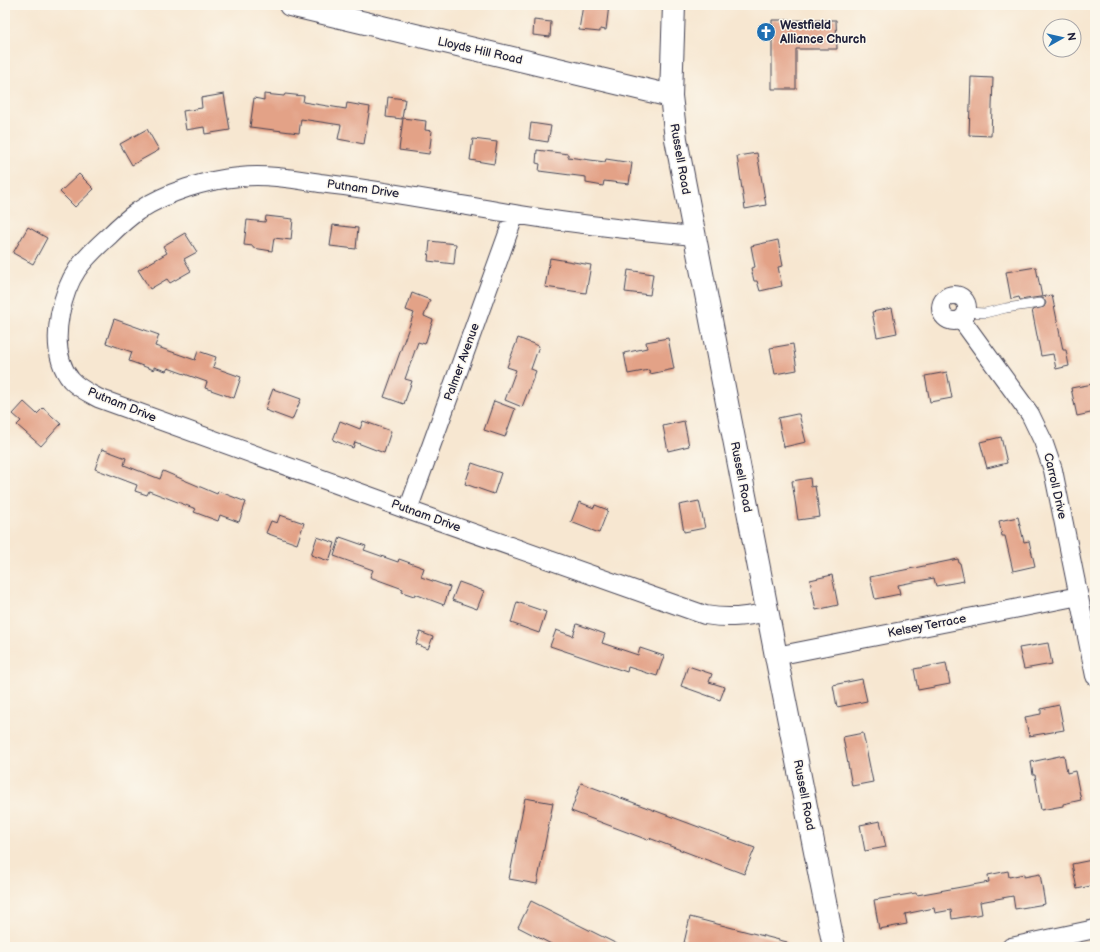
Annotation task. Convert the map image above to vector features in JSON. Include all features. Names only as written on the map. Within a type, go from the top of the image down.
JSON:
[{"type":"main road","name":"Lloyds Hill Road","points":[[290,5],[671,96]]},
{"type":"main road","name":"Russell Road","points":[[674,5],[671,96],[676,139],[834,947]]},
{"type":"street","name":"Putnam Drive","points":[[694,236],[515,214],[362,188],[269,177],[252,176],[231,178],[194,186],[160,199],[137,212],[94,250],[80,265],[68,285],[60,318],[58,345],[65,370],[71,380],[79,387],[105,401],[705,615],[738,618],[768,612]]},
{"type":"street","name":"Palmer Avenue","points":[[408,510],[515,214]]},
{"type":"street","name":"Carroll Drive","points":[[963,316],[1030,414],[1043,441],[1053,470],[1095,676]]},
{"type":"street","name":"Kelsey Terrace","points":[[776,656],[1079,596]]},
{"type":"street","points":[[1011,947],[1095,929]]},
{"type":"lane","points":[[963,316],[1040,303]]},
{"type":"building","points":[[583,5],[609,5],[606,30],[600,29],[600,32],[579,30]]},
{"type":"building","points":[[534,20],[551,22],[550,37],[533,35]]},
{"type":"building","points":[[772,20],[836,20],[837,49],[796,49],[796,89],[772,89]]},
{"type":"building","points":[[971,77],[993,78],[991,136],[969,135]]},
{"type":"building","points":[[224,94],[230,130],[205,134],[204,127],[186,130],[183,111],[202,108],[201,98]]},
{"type":"building","points":[[264,94],[304,96],[303,102],[346,109],[347,103],[370,107],[364,144],[338,139],[341,125],[301,119],[299,133],[250,127],[254,98],[264,100]]},
{"type":"building","points":[[388,97],[405,99],[402,119],[386,117]]},
{"type":"building","points":[[403,118],[426,121],[425,130],[432,131],[429,154],[399,150]]},
{"type":"building","points":[[531,123],[551,126],[548,142],[529,139]]},
{"type":"building","points":[[147,129],[159,150],[132,165],[120,144]]},
{"type":"building","points":[[473,139],[497,142],[494,164],[470,160]]},
{"type":"building","points":[[537,150],[568,154],[568,157],[605,162],[606,159],[632,163],[629,184],[604,181],[603,186],[586,183],[586,177],[539,171],[540,164],[536,163]]},
{"type":"building","points":[[757,153],[766,205],[745,209],[737,156]]},
{"type":"building","points":[[79,174],[94,189],[75,207],[60,192]]},
{"type":"building","points":[[266,216],[293,219],[291,240],[274,238],[272,251],[244,245],[247,220],[265,222]]},
{"type":"building","points":[[333,225],[358,228],[356,249],[330,246]]},
{"type":"building","points":[[28,227],[47,238],[33,264],[13,253]]},
{"type":"building","points":[[185,233],[197,252],[184,259],[191,271],[170,283],[167,279],[150,289],[138,270],[167,253],[163,246]]},
{"type":"building","points":[[778,240],[783,266],[778,267],[782,286],[760,291],[757,281],[754,281],[751,268],[755,267],[751,246]]},
{"type":"building","points":[[430,241],[456,244],[454,264],[428,261]]},
{"type":"building","points":[[550,258],[591,265],[586,293],[545,287]]},
{"type":"building","points":[[1036,267],[1042,297],[1052,295],[1063,350],[1066,350],[1069,366],[1056,369],[1053,354],[1041,356],[1032,310],[1044,307],[1046,303],[1044,299],[1040,297],[1020,300],[1019,297],[1011,299],[1006,272]]},
{"type":"building","points":[[628,270],[653,274],[650,295],[625,292]]},
{"type":"building","points":[[412,293],[430,300],[424,316],[433,320],[425,344],[418,342],[405,379],[412,381],[404,404],[384,397],[414,313],[406,310]]},
{"type":"building","points":[[892,308],[897,333],[877,337],[872,312]]},
{"type":"building","points":[[114,319],[159,335],[155,346],[195,360],[198,351],[216,357],[213,367],[241,377],[234,398],[205,388],[207,382],[168,368],[166,371],[154,367],[154,370],[129,361],[132,352],[106,343]]},
{"type":"building","points":[[518,338],[539,346],[531,369],[536,371],[522,407],[505,400],[516,370],[507,367]]},
{"type":"building","points":[[668,338],[674,369],[650,374],[649,370],[628,374],[624,353],[647,348],[646,342]]},
{"type":"building","points":[[793,344],[797,370],[775,374],[770,348]]},
{"type":"building","points":[[947,372],[952,398],[930,402],[925,376]]},
{"type":"building","points":[[1093,384],[1095,395],[1095,412],[1077,416],[1071,388]]},
{"type":"building","points":[[273,389],[301,399],[292,420],[265,410]]},
{"type":"building","points":[[494,401],[515,409],[505,437],[484,430]]},
{"type":"building","points":[[24,402],[37,414],[43,408],[61,424],[41,446],[17,425],[21,421],[13,414]]},
{"type":"building","points":[[799,414],[806,442],[784,447],[778,418]]},
{"type":"building","points":[[340,421],[360,429],[363,421],[391,431],[384,453],[355,442],[353,448],[333,440]]},
{"type":"building","points":[[684,421],[689,446],[668,451],[663,426]]},
{"type":"building","points":[[1001,437],[1007,463],[987,468],[980,442]]},
{"type":"building","points":[[102,449],[126,458],[124,465],[160,479],[163,471],[217,494],[218,491],[246,502],[239,522],[220,515],[218,521],[194,512],[196,509],[149,491],[147,495],[135,491],[137,485],[95,469]]},
{"type":"building","points":[[472,463],[501,473],[494,494],[465,484]]},
{"type":"building","points":[[810,478],[811,487],[815,486],[820,517],[798,520],[792,481]]},
{"type":"building","points":[[699,501],[705,528],[684,532],[679,505]]},
{"type":"building","points":[[579,502],[594,508],[595,505],[608,510],[599,533],[571,522]]},
{"type":"building","points":[[280,515],[304,523],[297,544],[266,533],[271,521],[277,523]]},
{"type":"building","points":[[1018,517],[1024,542],[1029,541],[1035,566],[1013,571],[1005,536],[1002,536],[999,521]]},
{"type":"building","points":[[317,537],[335,543],[329,561],[311,555]]},
{"type":"building","points":[[340,537],[366,546],[364,550],[398,562],[399,559],[424,568],[421,577],[450,587],[444,605],[415,594],[414,596],[402,592],[403,589],[370,577],[373,570],[334,556]]},
{"type":"building","points":[[958,559],[964,581],[936,586],[934,578],[898,585],[900,594],[875,599],[870,577]]},
{"type":"building","points":[[832,575],[838,605],[816,610],[810,580]]},
{"type":"building","points":[[459,582],[484,591],[477,609],[452,600]]},
{"type":"building","points":[[517,602],[546,612],[539,633],[511,623]]},
{"type":"building","points":[[577,624],[605,634],[602,643],[638,655],[640,648],[664,656],[657,676],[628,667],[627,672],[550,646],[556,630],[573,636]]},
{"type":"building","points":[[420,632],[433,637],[428,649],[416,644]]},
{"type":"building","points":[[1048,643],[1052,664],[1024,669],[1019,648]]},
{"type":"building","points":[[946,663],[950,684],[918,690],[914,669]]},
{"type":"building","points":[[688,666],[712,674],[709,682],[725,687],[720,700],[681,686]]},
{"type":"building","points":[[862,679],[867,701],[837,707],[833,685]]},
{"type":"building","points":[[1059,705],[1064,730],[1029,736],[1025,717],[1041,714],[1041,709]]},
{"type":"building","points":[[863,733],[873,782],[852,786],[843,737]]},
{"type":"building","points":[[1064,755],[1067,773],[1075,771],[1081,800],[1063,804],[1063,806],[1041,810],[1035,775],[1033,775],[1031,762]]},
{"type":"building","points":[[581,783],[755,848],[744,874],[649,838],[648,840],[571,811]]},
{"type":"building","points":[[525,798],[553,803],[537,884],[509,879]]},
{"type":"building","points":[[880,821],[886,847],[865,851],[860,825]]},
{"type":"building","points":[[1092,860],[1095,885],[1077,889],[1072,864]]},
{"type":"building","points":[[1008,871],[1009,877],[1024,874],[1024,877],[1040,874],[1045,904],[1015,909],[1013,896],[980,902],[982,914],[952,919],[951,910],[935,913],[934,908],[905,914],[907,924],[879,929],[874,900],[916,893],[917,895],[989,882],[988,875]]},
{"type":"building","points":[[531,901],[623,947],[557,947],[518,927]]},
{"type":"building","points":[[690,917],[787,942],[787,947],[683,947]]},
{"type":"place","name":"Westfield Alliance Church","points":[[766,32]]}]
